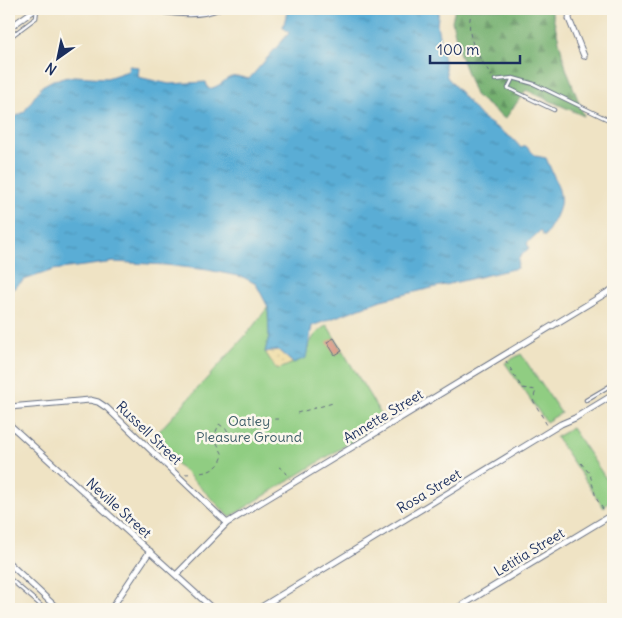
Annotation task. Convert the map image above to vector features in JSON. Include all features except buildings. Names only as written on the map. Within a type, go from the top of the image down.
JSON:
[{"type":"street","points":[[9,28],[36,9]]},
{"type":"street","points":[[146,9],[192,14],[201,14],[217,9]]},
{"type":"street","points":[[569,9],[569,19],[584,56]]},
{"type":"street","name":"Annette Street","points":[[176,575],[227,523],[613,289]]},
{"type":"street","name":"Rosa Street","points":[[258,609],[551,430],[613,395]]},
{"type":"street","name":"Russell Street","points":[[9,407],[90,400],[98,402],[107,408],[227,523]]},
{"type":"street","name":"Neville Street","points":[[9,424],[213,609]]},
{"type":"street","name":"Letitia Street","points":[[456,609],[613,513]]},
{"type":"street","points":[[111,609],[150,551]]},
{"type":"street","points":[[9,563],[58,609]]},
{"type":"lane","points":[[9,38],[36,18],[36,9]]},
{"type":"lane","points":[[495,80],[513,78],[534,84],[613,122]]},
{"type":"lane","points":[[513,78],[508,88],[554,110]]},
{"type":"lane","points":[[586,400],[613,384]]},
{"type":"lane","points":[[9,578],[45,609]]},
{"type":"path","points":[[472,9],[469,19],[471,43],[495,80]]},
{"type":"path","points":[[504,356],[522,388],[536,390],[533,400],[551,430]]},
{"type":"path","points":[[297,413],[333,403]]},
{"type":"path","points":[[177,476],[201,474],[218,466],[223,455],[214,436],[219,424],[235,436],[250,433],[262,421],[278,419]]},
{"type":"path","points":[[581,463],[590,474],[599,503],[603,509],[613,513]]},
{"type":"path","points":[[279,466],[285,471],[293,484]]},
{"type":"green space","points":[[455,9],[551,9],[566,68],[584,116],[526,90],[505,119],[475,95],[460,55],[452,21]]},
{"type":"green space","name":"Oatley Pleasure Ground","points":[[268,307],[269,336],[265,352],[277,370],[305,358],[312,339],[327,325],[385,421],[230,517],[152,439],[247,334]]},
{"type":"green space","points":[[521,354],[561,413],[546,422],[505,363]]},
{"type":"green space","points":[[572,428],[613,489],[613,495],[604,508],[556,437]]},
{"type":"sand","points":[[278,350],[293,363],[277,371],[265,352]]},
{"type":"water","points":[[288,9],[439,9],[437,25],[447,77],[481,117],[513,139],[521,148],[526,146],[536,156],[546,158],[559,190],[560,206],[552,225],[544,237],[540,231],[527,243],[529,248],[519,258],[517,268],[381,300],[312,326],[306,358],[293,363],[278,350],[265,352],[269,336],[268,307],[256,284],[243,277],[208,270],[166,265],[114,262],[53,270],[24,280],[9,292],[9,127],[11,125],[9,120],[24,112],[42,86],[53,80],[74,76],[107,78],[128,71],[129,66],[139,67],[138,77],[169,84],[206,82],[208,89],[234,77],[249,79],[289,33],[283,27]]}]
